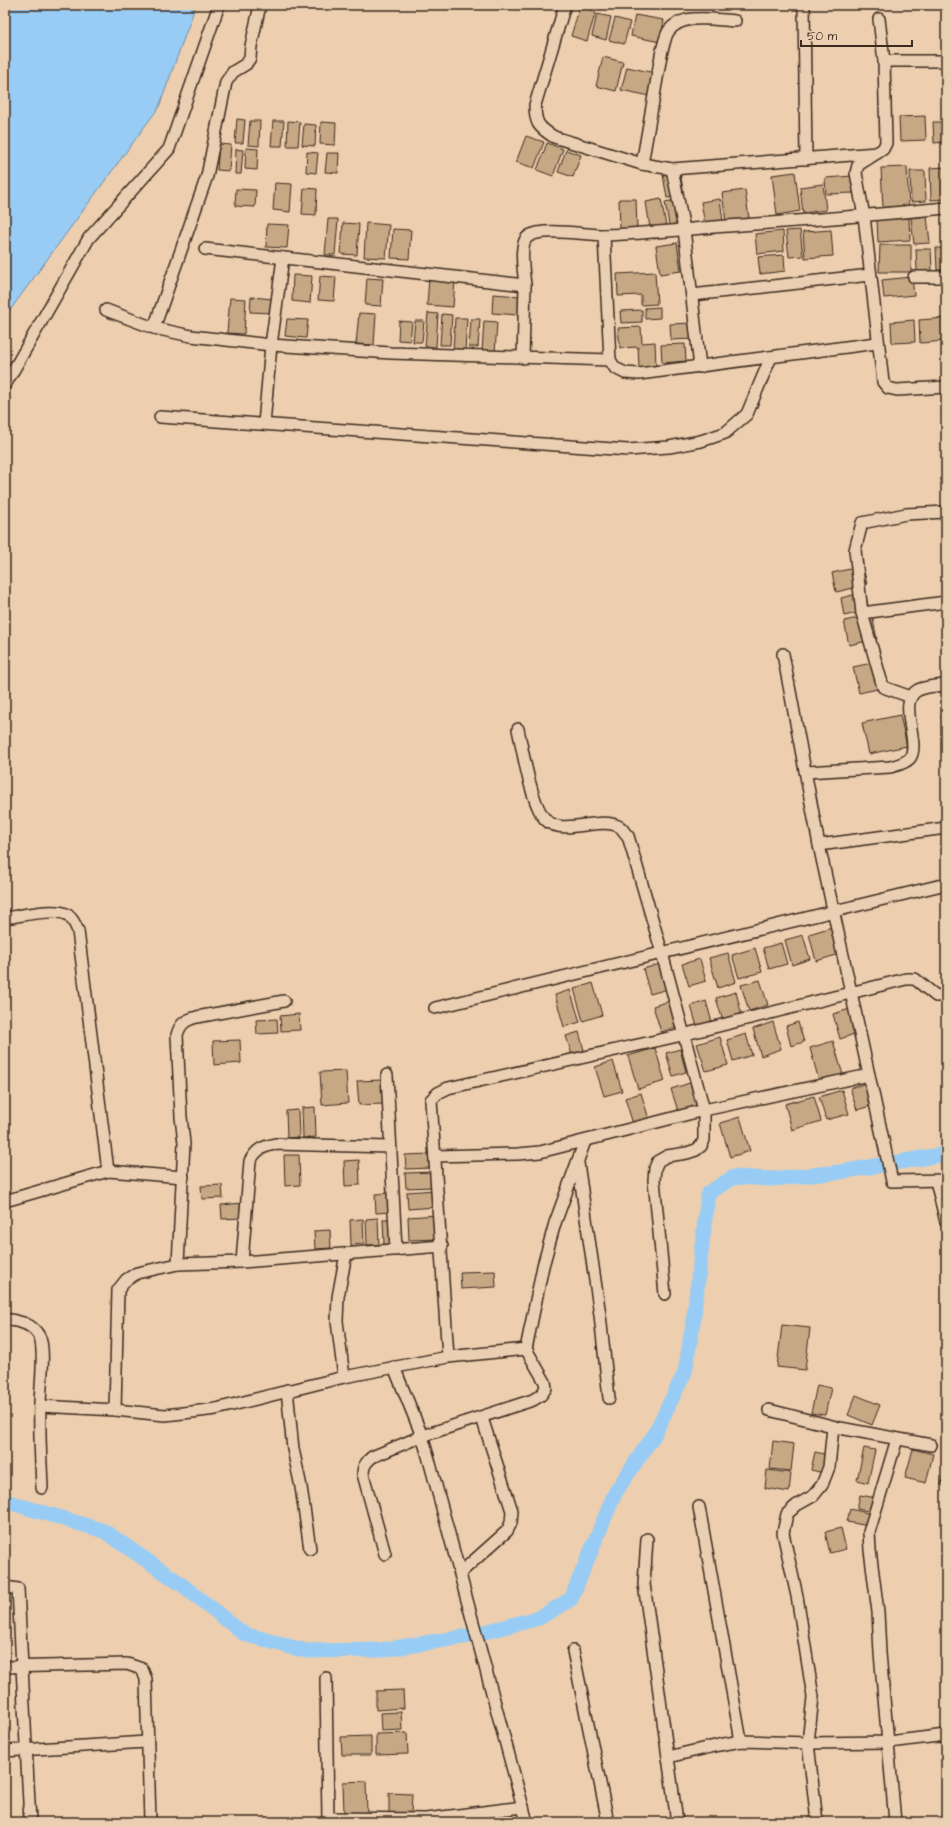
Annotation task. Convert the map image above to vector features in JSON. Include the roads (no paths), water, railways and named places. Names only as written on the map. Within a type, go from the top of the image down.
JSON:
[{"type":"street","points":[[5,385],[89,238],[169,149],[219,5]]},
{"type":"street","points":[[154,328],[207,176],[226,82],[233,72],[246,64],[250,58],[260,5]]},
{"type":"street","points":[[565,5],[535,105],[535,120],[543,130],[554,137],[642,164],[672,169],[877,153]]},
{"type":"street","points":[[804,5],[806,159]]},
{"type":"street","points":[[642,164],[662,50],[668,32],[678,24],[697,18],[735,22]]},
{"type":"street","points":[[879,19],[884,61],[886,143],[883,149],[858,165],[856,173],[864,216],[877,343],[883,382],[888,388],[896,390],[946,387]]},
{"type":"street","points":[[884,61],[946,61]]},
{"type":"street","points":[[672,169],[684,229],[700,367]]},
{"type":"street","points":[[524,358],[525,285],[522,248],[524,240],[528,236],[547,232],[604,234],[684,229],[864,216],[946,208]]},
{"type":"street","points":[[604,234],[610,360],[615,368],[625,373],[639,374],[700,367],[877,343]]},
{"type":"street","points":[[205,249],[525,285]]},
{"type":"street","points":[[264,424],[271,345],[284,258]]},
{"type":"street","points":[[692,295],[870,275]]},
{"type":"street","points":[[914,277],[946,277]]},
{"type":"street","points":[[106,310],[154,328],[191,336],[271,345],[391,353],[610,360]]},
{"type":"street","points":[[160,417],[628,450],[669,447],[701,441],[725,433],[747,414],[771,357]]},
{"type":"street","points":[[911,697],[884,687],[862,613],[855,550],[862,522],[906,514],[946,512]]},
{"type":"street","points":[[862,613],[946,602]]},
{"type":"street","points":[[783,654],[819,845],[892,1182],[941,1181],[946,1222]]},
{"type":"street","points":[[806,772],[890,767],[902,764],[909,758],[913,749],[908,708],[911,697],[917,690],[946,686]]},
{"type":"street","points":[[518,729],[536,803],[542,815],[549,823],[559,826],[611,824],[620,828],[628,836],[662,953],[682,1035],[704,1110],[704,1140],[701,1146],[696,1150],[687,1153],[667,1156],[658,1161],[655,1168],[654,1180],[665,1294]]},
{"type":"street","points":[[819,845],[946,828]]},
{"type":"street","points":[[435,1008],[946,884]]},
{"type":"street","points":[[5,918],[51,912],[63,913],[71,919],[78,931],[108,1171]]},
{"type":"street","points":[[448,1357],[442,1246],[431,1100],[438,1093],[448,1088],[682,1035],[906,979],[915,979],[936,996],[946,995]]},
{"type":"street","points":[[178,1264],[184,1143],[181,1117],[177,1035],[179,1026],[192,1019],[284,1001]]},
{"type":"street","points":[[387,1075],[396,1250]]},
{"type":"street","points":[[435,1156],[540,1152],[704,1110],[869,1075]]},
{"type":"street","points":[[386,1554],[363,1474],[363,1467],[372,1457],[422,1436],[482,1418],[533,1400],[541,1395],[546,1388],[545,1382],[526,1349],[543,1266],[551,1237],[585,1141]]},
{"type":"street","points":[[242,1262],[250,1161],[256,1152],[263,1147],[275,1144],[390,1147]]},
{"type":"street","points":[[578,1161],[600,1315],[609,1398]]},
{"type":"street","points":[[5,1201],[108,1171],[183,1177]]},
{"type":"street","points":[[115,1410],[118,1290],[126,1280],[137,1273],[178,1264],[242,1262],[442,1246]]},
{"type":"street","points":[[344,1377],[337,1321],[338,1297],[346,1254]]},
{"type":"street","points":[[5,1319],[24,1323],[34,1329],[40,1337],[42,1348],[40,1406],[42,1488]]},
{"type":"street","points":[[40,1406],[115,1410],[165,1415],[192,1412],[216,1409],[287,1390],[394,1367],[448,1357],[526,1349]]},
{"type":"street","points":[[394,1367],[422,1436],[527,1822]]},
{"type":"street","points":[[287,1390],[293,1449],[301,1487],[310,1550]]},
{"type":"street","points":[[769,1410],[833,1427],[931,1445]]},
{"type":"street","points":[[460,1573],[506,1531],[511,1523],[512,1511],[482,1418]]},
{"type":"street","points":[[817,1822],[808,1744],[814,1697],[798,1596],[783,1533],[787,1514],[797,1505],[813,1496],[822,1485],[829,1467],[833,1427]]},
{"type":"street","points":[[895,1822],[880,1653],[878,1612],[869,1532],[897,1439]]},
{"type":"street","points":[[699,1507],[741,1741]]},
{"type":"street","points":[[647,1539],[644,1584],[677,1822]]},
{"type":"street","points":[[5,1588],[18,1589],[30,1822]]},
{"type":"street","points":[[573,1651],[608,1822]]},
{"type":"street","points":[[5,1667],[127,1664],[142,1669],[146,1678],[146,1742],[150,1822]]},
{"type":"street","points":[[326,1678],[328,1820],[426,1819],[523,1807]]},
{"type":"street","points":[[668,1757],[741,1741],[808,1744],[889,1742],[946,1734]]},
{"type":"street","points":[[5,1751],[26,1751],[146,1742]]},
{"type":"water","points":[[5,5],[196,5],[159,107],[5,317]]},
{"type":"waterway","points":[[5,1501],[104,1531],[181,1584],[244,1634],[306,1651],[382,1650],[469,1636],[539,1618],[571,1599],[615,1493],[654,1435],[685,1372],[693,1323],[708,1193],[734,1177],[772,1179],[840,1172],[946,1154]]}]
